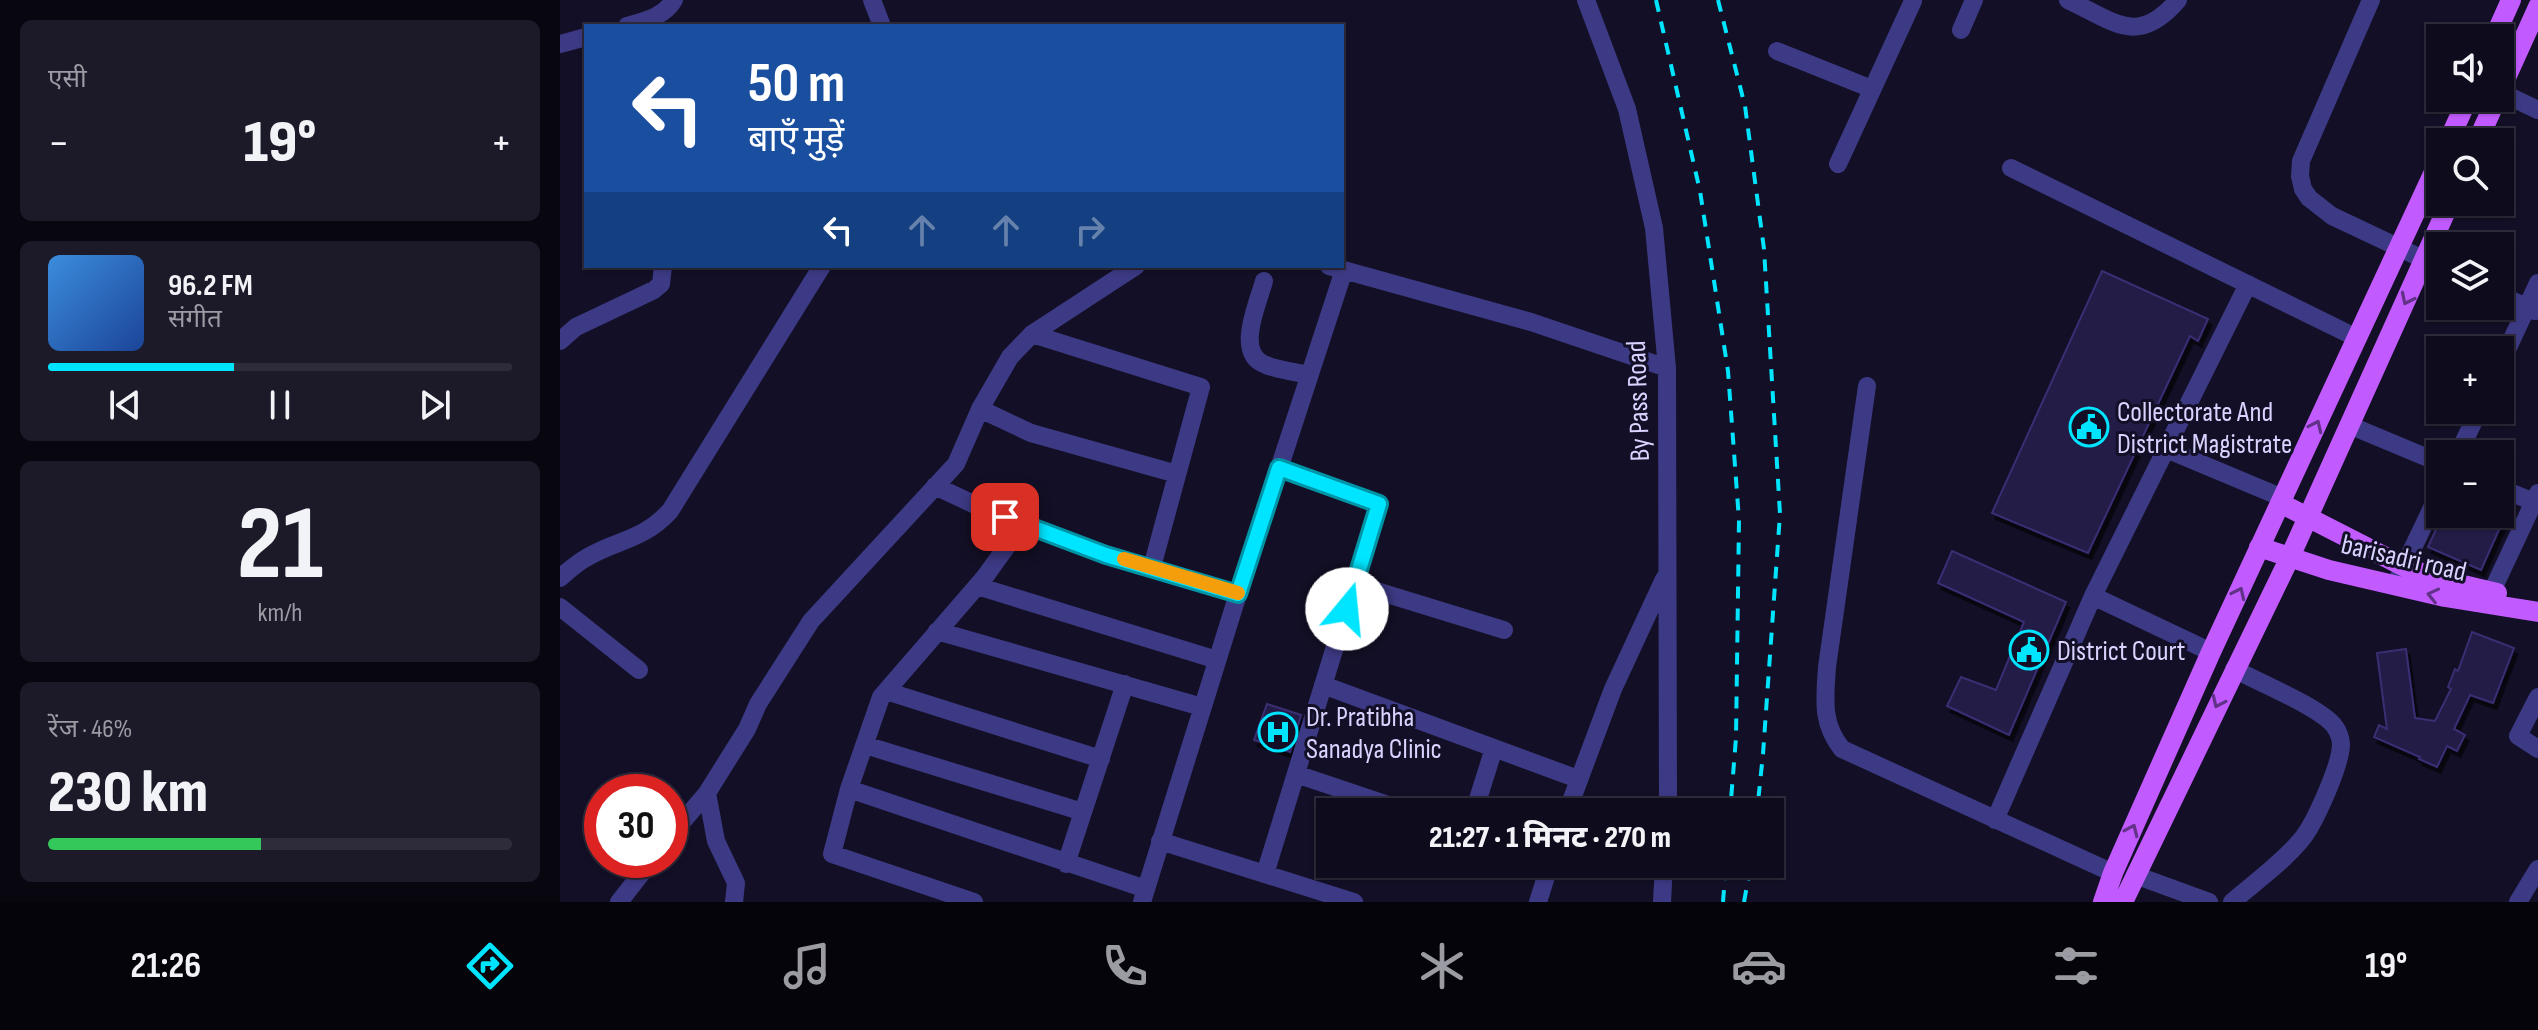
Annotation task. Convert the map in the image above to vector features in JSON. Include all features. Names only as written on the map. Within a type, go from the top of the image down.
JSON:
[{"type":"main road","points":[[2500,24],[2511,0]]},
{"type":"main road","points":[[2514,60],[2538,7]]},
{"type":"main road","points":[[2103,902],[2211,652],[2426,190]]},
{"type":"main road","points":[[2123,902],[2290,557],[2349,425],[2426,275]]},
{"type":"main road","points":[[2281,500],[2400,576]]},
{"type":"main road","name":"barisadri road","points":[[2259,547],[2329,570],[2438,579],[2538,612]]},
{"type":"main road","name":"barisadri road","points":[[2400,576],[2445,597],[2538,601]]},
{"type":"main road","points":[[2153,783],[2175,792]]},
{"type":"street","points":[[650,23],[674,0]]},
{"type":"street","points":[[872,0],[881,24]]},
{"type":"street","name":"By Pass Road","points":[[1586,0],[1627,109],[1654,228],[1667,368],[1668,798]]},
{"type":"street","points":[[1838,164],[1913,0]]},
{"type":"street","points":[[1961,30],[1974,0]]},
{"type":"street","points":[[2068,0],[2131,28],[2154,23],[2165,16],[2178,0]]},
{"type":"street","points":[[2371,0],[2301,161],[2300,176],[2309,198],[2332,216],[2426,260]]},
{"type":"street","points":[[560,44],[584,38]]},
{"type":"street","points":[[1777,51],[1872,89]]},
{"type":"street","points":[[2514,98],[2538,110]]},
{"type":"street","points":[[2011,168],[2357,338]]},
{"type":"street","points":[[560,341],[576,327],[654,290],[661,284],[663,268]]},
{"type":"street","points":[[560,578],[584,559],[636,538],[655,526],[670,511],[821,268]]},
{"type":"street","points":[[688,815],[707,793],[747,729],[758,704],[811,621],[956,464],[980,409],[1010,357],[1032,334],[1133,268]]},
{"type":"street","points":[[849,789],[1066,864],[1144,896],[1309,375],[1336,268],[1531,322],[1667,368]]},
{"type":"street","points":[[1264,281],[1248,342],[1250,354],[1266,365],[1309,375]]},
{"type":"street","points":[[2514,341],[2532,310],[2538,283]]},
{"type":"street","points":[[1995,820],[2093,596],[2248,284]]},
{"type":"street","points":[[1032,334],[1201,387],[1152,567]]},
{"type":"street","points":[[1867,386],[1827,667],[1825,699],[1831,736],[1842,749],[2113,873]]},
{"type":"street","points":[[980,409],[1031,433],[1177,474]]},
{"type":"street","points":[[2349,425],[2426,457]]},
{"type":"street","points":[[2166,449],[2281,500]]},
{"type":"street","points":[[1265,874],[1379,504],[1279,468]]},
{"type":"street","points":[[935,486],[1106,555],[1238,594]]},
{"type":"street","points":[[2488,598],[2536,497],[2514,492]]},
{"type":"street","points":[[2400,576],[2426,521]]},
{"type":"street","points":[[974,902],[931,895],[832,854],[849,789],[881,697],[977,586],[1023,524]]},
{"type":"street","points":[[1572,798],[1613,689],[1667,573]]},
{"type":"street","points":[[1354,584],[1504,630]]},
{"type":"street","points":[[977,586],[1217,660]]},
{"type":"street","points":[[2093,596],[2211,652]]},
{"type":"street","points":[[560,607],[639,670]]},
{"type":"street","points":[[937,631],[1202,707]]},
{"type":"street","points":[[2232,902],[2281,862],[2303,838],[2328,786],[2341,744],[2333,724],[2319,713],[2234,669]]},
{"type":"street","points":[[1066,864],[1125,684]]},
{"type":"street","points":[[1323,685],[1578,779]]},
{"type":"street","points":[[886,691],[1101,759]]},
{"type":"street","points":[[2538,697],[2518,736],[2538,749]]},
{"type":"street","points":[[865,745],[1083,812]]},
{"type":"street","points":[[1478,798],[1494,748]]},
{"type":"street","points":[[1296,774],[1367,798]]},
{"type":"street","points":[[707,793],[716,841],[736,883],[734,902]]},
{"type":"street","points":[[1160,841],[1354,902]]},
{"type":"street","points":[[2518,902],[2538,869]]},
{"type":"street","points":[[2135,875],[2209,902]]},
{"type":"street","points":[[619,902],[638,878]]},
{"type":"street","points":[[1538,902],[1546,878]]},
{"type":"street","points":[[1662,902],[1663,878]]},
{"type":"building","name":"Collectorate And District Magistrate","points":[[2102,271],[2208,319],[2198,341],[2190,336],[2088,553],[1992,513]]},
{"type":"building","points":[[2437,528],[2500,528],[2481,570],[2428,547]]},
{"type":"building","name":"District Court","points":[[1952,551],[2066,602],[2009,735],[1947,706],[1961,677],[1996,690],[2024,622],[1938,583]]},
{"type":"building","points":[[2472,632],[2514,648],[2493,703],[2470,695],[2454,729],[2465,735],[2457,751],[2447,746],[2437,767],[2374,737],[2379,725],[2387,729],[2377,653],[2406,649],[2415,718],[2435,721],[2451,689],[2448,687],[2455,669],[2458,671]]},
{"type":"building","points":[[1267,704],[1301,715],[1290,752],[1254,740]]},
{"type":"railway","points":[[1656,0],[1700,191],[1728,371],[1739,520],[1736,738],[1731,798]]},
{"type":"railway","points":[[1718,0],[1745,106],[1764,249],[1780,514],[1758,798]]},
{"type":"railway","points":[[1723,902],[1725,878]]},
{"type":"railway","points":[[1744,902],[1748,878]]},
{"type":"slow traffic","points":[[1124,559],[1238,593]]},
{"type":"place","name":"Collectorate And District Magistrate","points":[[2089,427]]},
{"type":"place","name":"District Court","points":[[2029,650]]},
{"type":"place","name":"Dr. Pratibha Sanadya Clinic","points":[[1278,732]]},
{"type":"route","points":[[1005,517],[1106,555],[1238,594],[1279,468],[1379,504],[1347,609]]}]
